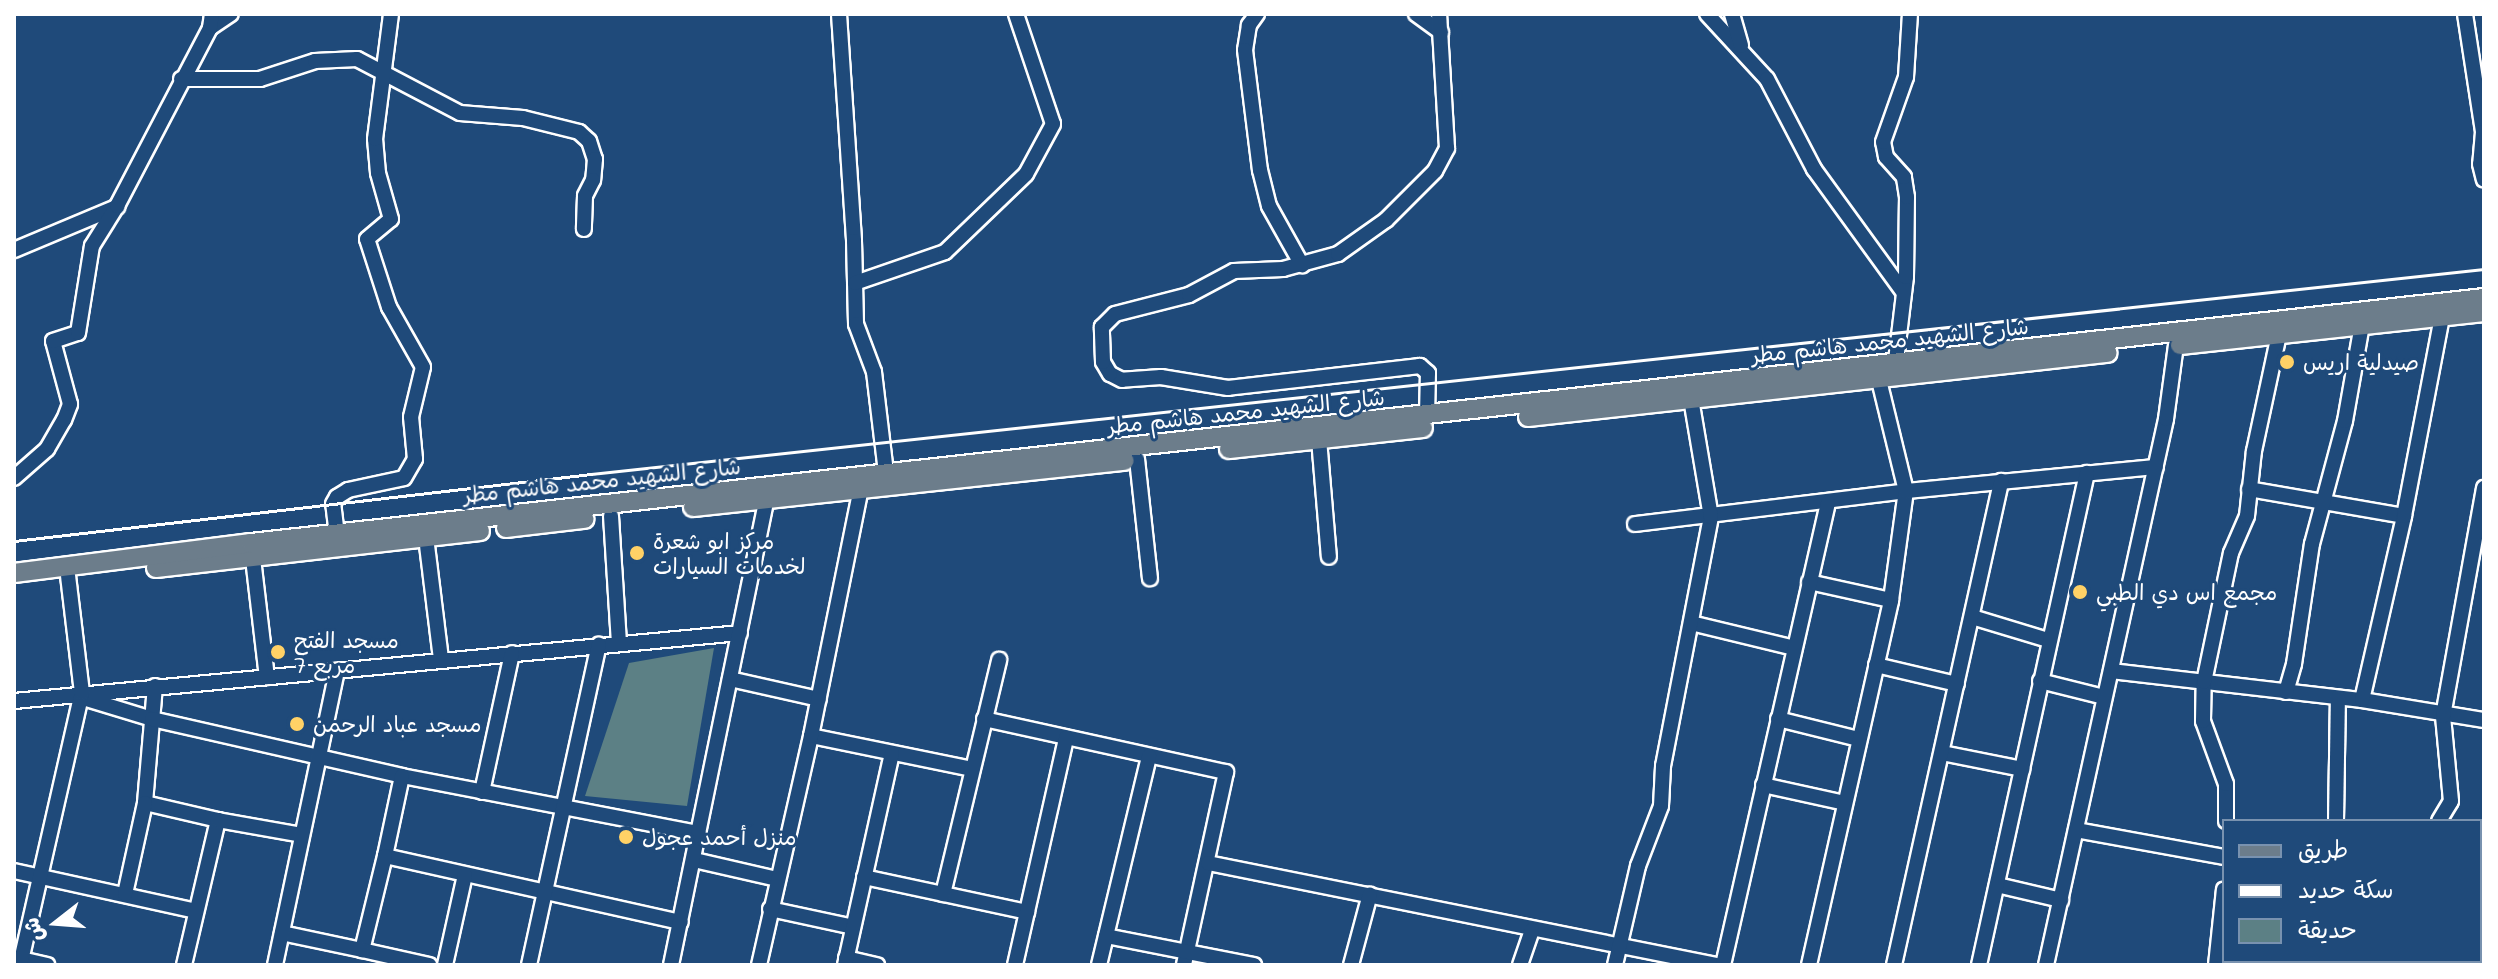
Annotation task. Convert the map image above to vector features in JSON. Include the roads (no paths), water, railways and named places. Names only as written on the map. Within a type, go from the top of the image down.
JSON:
[{"type":"main road","name":"شارع الشهيد محمد هاشم مطر","points":[[14,573],[426,537],[1691,399],[2484,298]]},
{"type":"main road","name":"شارع الشهيد محمد هاشم مطر","points":[[14,582],[252,550],[337,535],[886,473],[1427,416],[1890,374],[2484,312]]},
{"type":"street","points":[[14,478],[47,449],[70,404],[53,341],[78,333],[92,246],[117,206],[211,21],[231,14]]},
{"type":"street","points":[[337,535],[333,504],[342,492],[404,478],[415,459],[411,417],[423,375],[421,359],[389,307],[367,239],[391,219],[378,173],[375,139],[391,14]]},
{"type":"street","points":[[839,14],[856,324],[874,372],[886,473]]},
{"type":"street","points":[[855,283],[945,252],[1026,174],[1053,124],[1016,14]]},
{"type":"street","points":[[1257,14],[1249,25],[1245,50],[1260,170],[1269,206],[1302,265]]},
{"type":"street","points":[[1416,14],[1441,32]]},
{"type":"street","points":[[1427,416],[1428,373],[1420,366],[1228,388],[1161,377],[1122,380],[1106,369],[1102,327],[1115,314],[1189,295],[1234,271],[1302,265],[1338,254],[1359,242],[1401,206],[1442,160],[1449,132],[1439,14]]},
{"type":"street","points":[[1707,14],[1743,50],[1774,89],[1820,178],[1904,293]]},
{"type":"street","points":[[1732,14],[1743,50]]},
{"type":"street","points":[[1809,965],[1891,600],[1906,491],[1890,374],[1904,293],[1907,197],[1904,177],[1886,157],[1883,142],[1906,77],[1910,14]]},
{"type":"street","points":[[2465,14],[2483,132],[2480,164],[2484,180]]},
{"type":"street","points":[[181,79],[260,79],[341,57],[368,63],[383,74],[460,113],[523,118],[579,132],[589,141],[595,159],[593,180],[585,196],[584,229]]},
{"type":"street","points":[[14,250],[117,206]]},
{"type":"street","points":[[2362,700],[2404,516],[2442,317]]},
{"type":"street","points":[[2286,692],[2294,664],[2322,500],[2345,421],[2362,325]]},
{"type":"street","points":[[2226,819],[2226,784],[2203,721],[2204,682],[2231,553],[2247,516],[2249,489],[2279,334]]},
{"type":"street","points":[[2046,965],[2156,467],[2174,377],[2176,345]]},
{"type":"street","points":[[1615,965],[1638,866],[1661,806],[1663,766],[1711,517],[1691,399]]},
{"type":"street","points":[[1319,439],[1329,557]]},
{"type":"street","points":[[1137,459],[1150,578]]},
{"type":"street","points":[[1635,524],[1828,503],[1906,491],[2156,467]]},
{"type":"street","points":[[1979,965],[2087,473]]},
{"type":"street","points":[[1894,965],[2001,481]]},
{"type":"street","points":[[2440,819],[2451,801],[2443,716],[2484,488]]},
{"type":"street","points":[[759,965],[819,699],[861,489]]},
{"type":"street","points":[[2249,489],[2404,516]]},
{"type":"street","points":[[671,965],[766,501]]},
{"type":"street","points":[[1723,965],[1828,503]]},
{"type":"street","points":[[611,516],[619,643]]},
{"type":"street","points":[[426,537],[441,660]]},
{"type":"street","points":[[252,550],[267,677]]},
{"type":"street","points":[[47,965],[21,962],[81,695],[68,576]]},
{"type":"street","points":[[1809,582],[1891,600]]},
{"type":"street","points":[[1972,617],[2048,640]]},
{"type":"street","points":[[1691,623],[1794,648]]},
{"type":"street","points":[[14,701],[740,633]]},
{"type":"street","points":[[529,965],[599,645]]},
{"type":"street","points":[[482,792],[512,653]]},
{"type":"street","points":[[943,894],[999,660]]},
{"type":"street","points":[[1876,665],[1957,684]]},
{"type":"street","points":[[275,965],[337,670]]},
{"type":"street","points":[[2111,671],[2362,700],[2443,716],[2484,720]]},
{"type":"street","points":[[730,679],[819,699]]},
{"type":"street","points":[[2040,681],[2104,697]]},
{"type":"street","points":[[125,894],[145,803],[155,686]]},
{"type":"street","points":[[81,695],[152,719],[402,776],[699,833]]},
{"type":"street","points":[[2336,819],[2338,698]]},
{"type":"street","points":[[984,719],[1226,772],[1186,959]]},
{"type":"street","points":[[1778,719],[1859,739]]},
{"type":"street","points":[[811,736],[972,769]]},
{"type":"street","points":[[1015,965],[1066,738]]},
{"type":"street","points":[[877,965],[846,962],[892,753]]},
{"type":"street","points":[[1942,753],[2022,769]]},
{"type":"street","points":[[1099,965],[1149,756]]},
{"type":"street","points":[[362,950],[402,776]]},
{"type":"street","points":[[1763,785],[1845,803]]},
{"type":"street","points":[[145,803],[302,835]]},
{"type":"street","points":[[184,965],[218,820]]},
{"type":"street","points":[[2076,830],[2222,857]]},
{"type":"street","points":[[385,856],[681,922]]},
{"type":"street","points":[[694,860],[777,879]]},
{"type":"street","points":[[1208,863],[1370,894],[1619,948],[1716,965]]},
{"type":"street","points":[[14,871],[196,911]]},
{"type":"street","points":[[445,965],[465,875]]},
{"type":"street","points":[[864,877],[1027,912]]},
{"type":"street","points":[[1997,885],[2061,900]]},
{"type":"street","points":[[1351,965],[1370,894]]},
{"type":"street","points":[[2216,965],[2222,908]]},
{"type":"street","points":[[770,909],[853,927]]},
{"type":"street","points":[[1520,965],[1532,930]]},
{"type":"street","points":[[282,933],[429,965]]},
{"type":"street","points":[[1106,936],[1186,959],[1254,965]]},
{"type":"railway","points":[[14,541],[591,474],[2484,269]]},
{"type":"place","name":"صيدلية اريس","points":[[2287,362]]},
{"type":"place","name":"مركز ابو شعرة لخدمات السيارات","points":[[637,553]]},
{"type":"place","name":"مجمع اس دي الطبي","points":[[2080,592]]},
{"type":"place","name":"مسجد الفتح مربع 7","points":[[278,652]]},
{"type":"place","name":"مسجد عباد الرحمن","points":[[297,724]]},
{"type":"place","name":"منزل أحمد عجول","points":[[626,837]]}]
